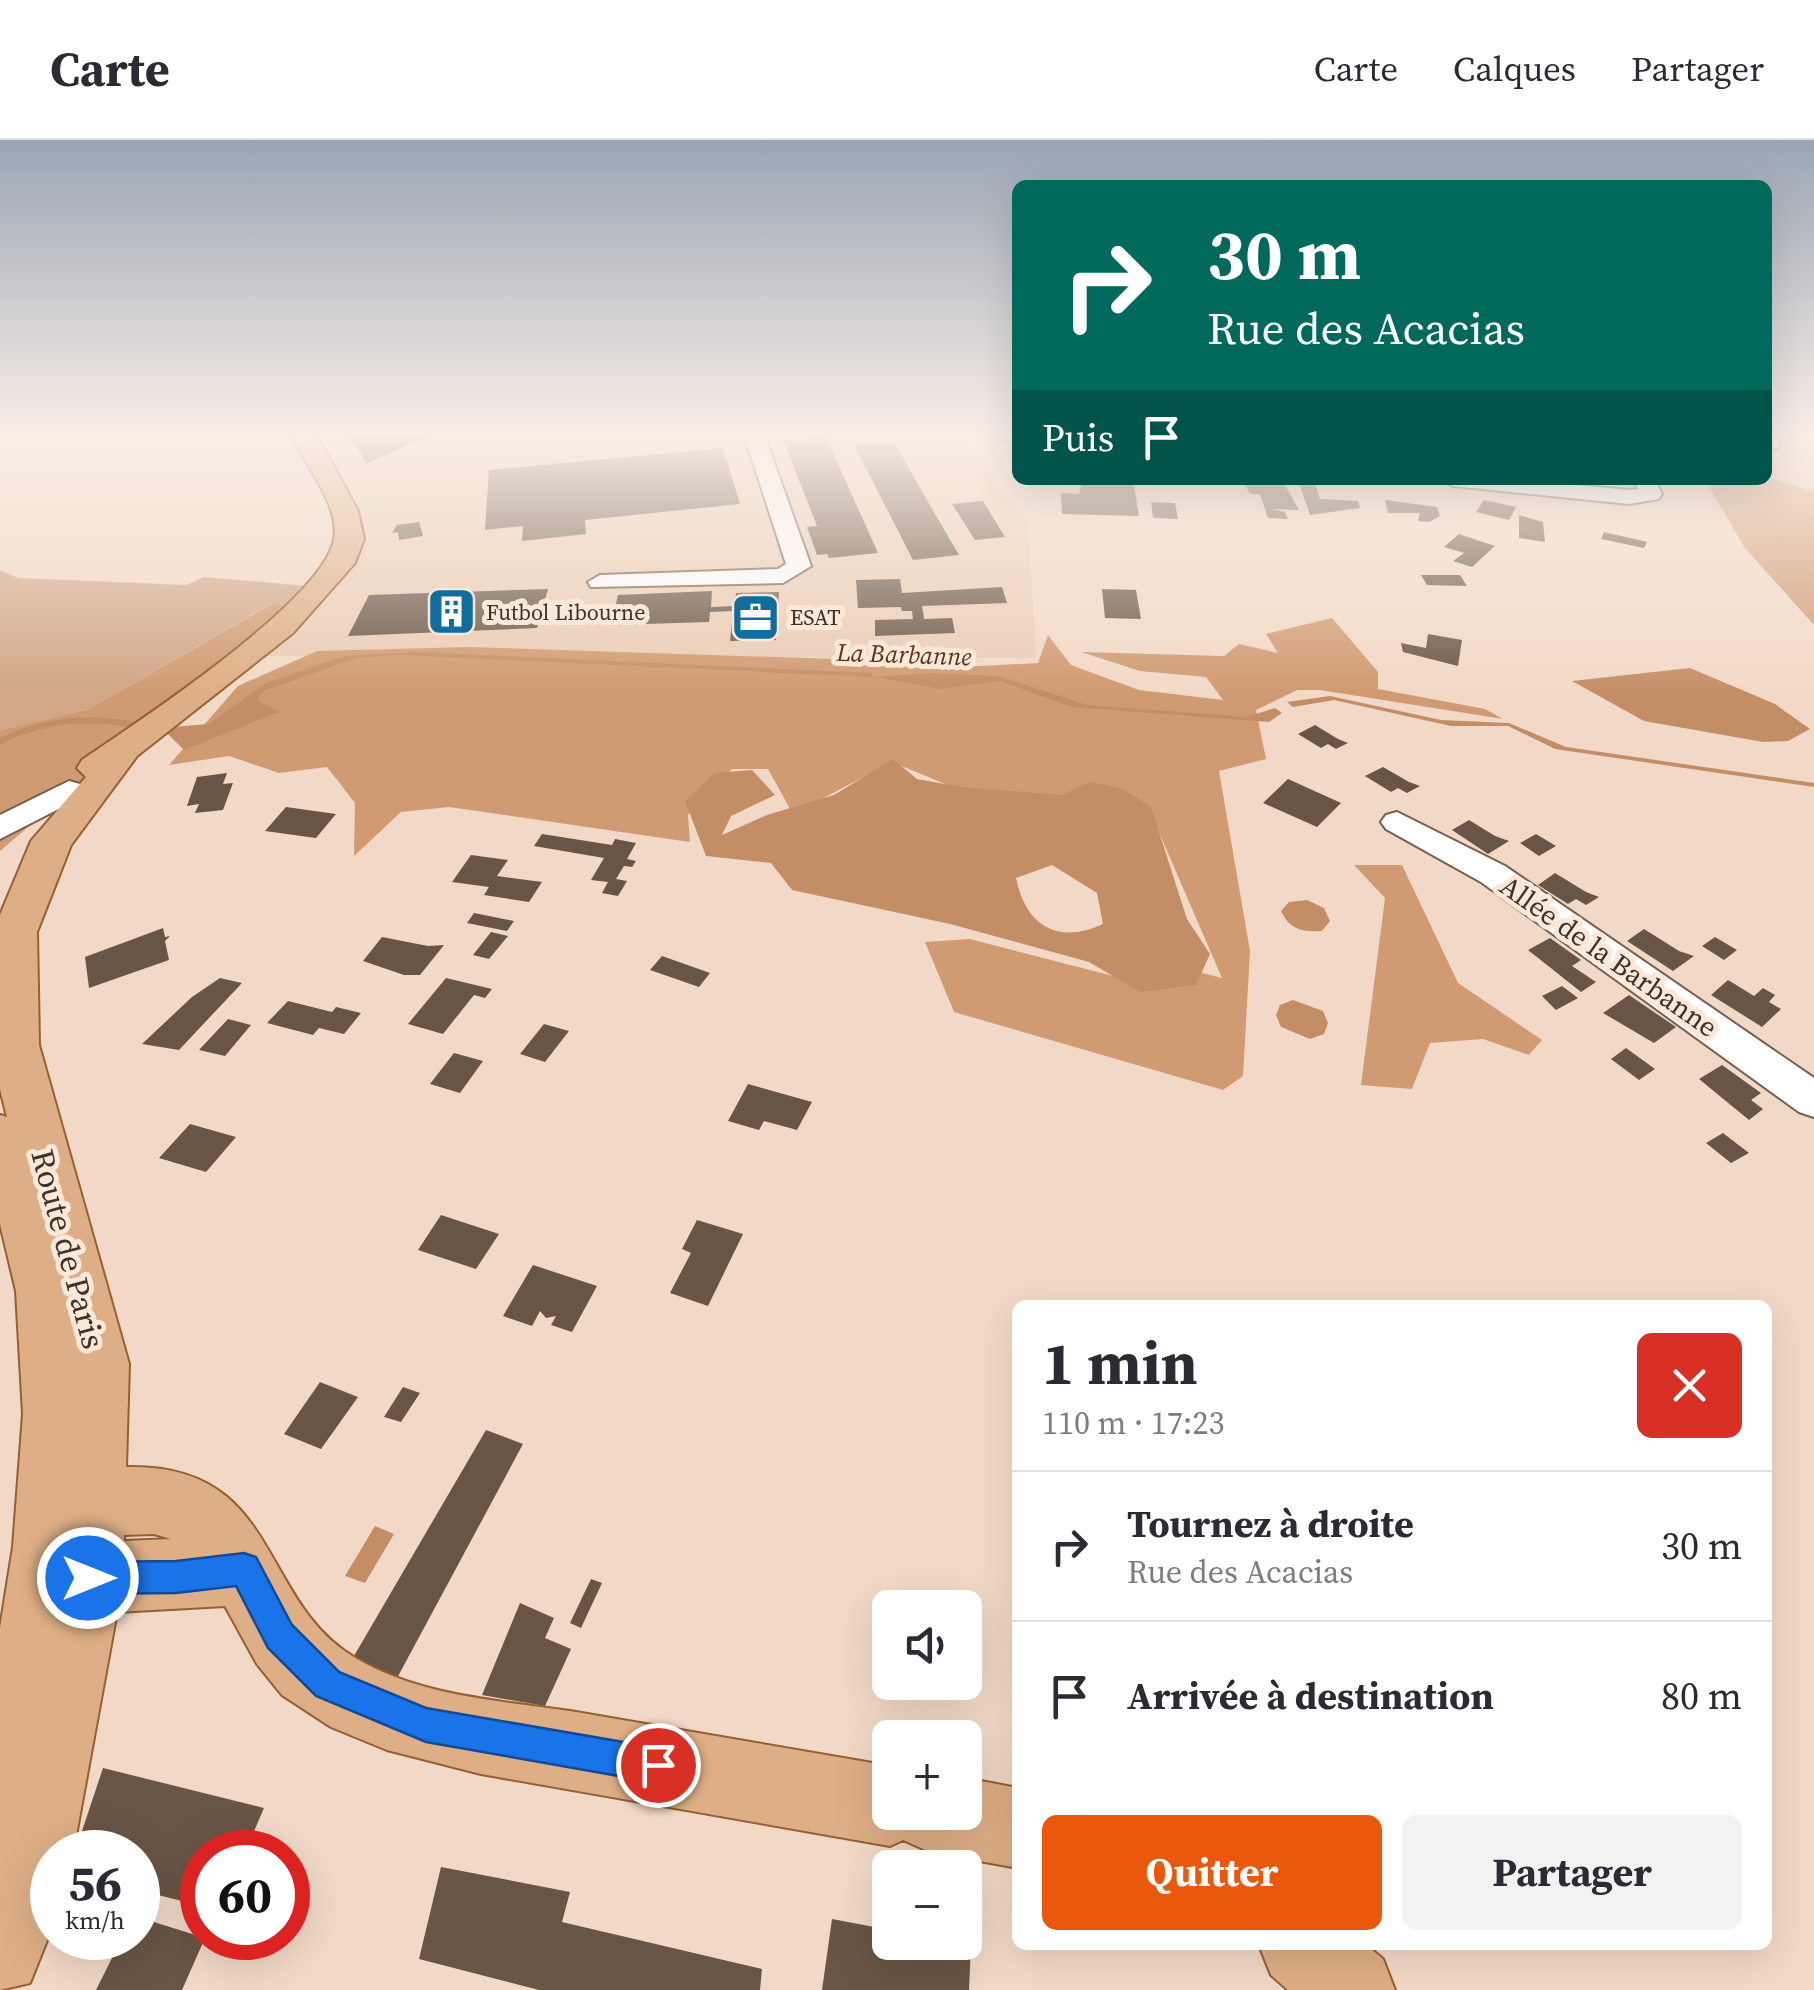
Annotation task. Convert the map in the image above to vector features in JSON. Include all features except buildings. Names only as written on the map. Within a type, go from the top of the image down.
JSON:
[{"type":"main road","points":[[0,910],[26,843],[69,790],[304,608],[344,562],[349,542],[345,520]]},
{"type":"main road","name":"Route de Paris","points":[[0,1953],[24,1896],[68,1548],[98,1364],[11,1124],[15,932],[52,842],[140,736]]},
{"type":"main road","points":[[68,1548],[176,1577],[244,1569],[280,1636],[328,1684],[426,1725],[872,1803]]},
{"type":"main road","name":"Route de Paris","points":[[0,1800],[68,1548]]},
{"type":"main road","points":[[982,1821],[1012,1827]]},
{"type":"main road","points":[[1307,1950],[1352,1990]]},
{"type":"street","points":[[600,582],[783,576],[799,566],[783,520]]},
{"type":"street","points":[[0,829],[69,790]]},
{"type":"street","name":"Allée de la Barbanne","points":[[1397,822],[1494,874],[1814,1100]]},
{"type":"shaded area","points":[[345,520],[1028,520],[1036,658],[263,656],[343,579],[350,530]]},
{"type":"shaded area","points":[[1729,520],[1814,520],[1814,625],[1745,548]]},
{"type":"shaded area","points":[[0,570],[18,578],[187,585],[204,577],[307,586],[289,606],[272,603],[89,709],[0,730]]},
{"type":"shaded area","points":[[273,603],[289,606],[0,851],[0,730],[89,709]]},
{"type":"shaded area","points":[[1332,618],[1378,672],[1378,689],[1485,709],[1503,719],[1320,690],[1297,690],[1256,710],[1266,759],[1219,771],[1250,951],[1243,1076],[1223,1090],[954,1012],[925,942],[970,939],[1121,978],[1150,960],[1222,978],[1158,830],[991,803],[892,762],[793,814],[768,769],[732,769],[688,815],[690,842],[449,807],[401,812],[354,856],[355,803],[327,767],[279,773],[229,756],[169,765],[238,686],[317,651],[469,647],[897,661],[921,669],[1038,663],[1048,635],[1071,665],[1139,690],[1223,700],[1206,677],[1140,671],[1081,652],[1224,656],[1239,644],[1278,653],[1266,634]]},
{"type":"shaded area","points":[[416,652],[872,673],[872,677],[398,655],[356,658],[263,691],[257,700],[279,712],[184,750],[166,732],[172,727],[209,724],[266,683],[345,656]]},
{"type":"shaded area","points":[[1690,668],[1775,704],[1810,729],[1788,741],[1763,742],[1644,721],[1572,681]]},
{"type":"shaded area","points":[[933,673],[998,676],[1087,705],[1246,717],[1275,708],[1282,713],[1269,722],[1072,707],[999,681],[941,689],[874,677]]},
{"type":"shaded area","points":[[1330,696],[1441,720],[1509,723],[1566,747],[1814,783],[1814,787],[1555,749],[1508,726],[1451,726],[1334,700],[1293,707],[1287,702]]},
{"type":"shaded area","points":[[893,759],[917,779],[961,787],[1062,795],[1090,782],[1123,789],[1151,807],[1187,919],[1210,954],[1196,985],[1140,992],[1089,962],[950,924],[792,890],[771,863],[706,856],[685,801],[714,773],[752,770],[775,795],[731,816],[722,835],[767,815],[834,795]],"holes":[[[1052,865],[1097,893],[1103,924],[1086,930],[1058,931],[1046,927],[1027,908],[1016,878]]]},
{"type":"shaded area","points":[[1354,865],[1402,865],[1458,983],[1542,1040],[1529,1055],[1483,1039],[1430,1043],[1412,1089],[1361,1085],[1385,898]]},
{"type":"shaded area","points":[[1307,900],[1324,908],[1330,921],[1322,931],[1297,929],[1281,911],[1289,902]]},
{"type":"shaded area","points":[[1293,1000],[1323,1011],[1328,1023],[1324,1034],[1310,1039],[1281,1027],[1276,1015],[1280,1005]]},
{"type":"shaded area","points":[[375,1526],[394,1534],[365,1583],[345,1576]]},
{"type":"waterway","name":"La Barbanne","points":[[0,741],[69,721],[141,726]]},
{"type":"place","name":"Futbol Libourne","points":[[451,612]]},
{"type":"place","name":"ESAT","points":[[755,617]]},
{"type":"route","points":[[88,1578],[176,1577],[244,1569],[280,1636],[328,1684],[426,1725],[658,1765]]}]
